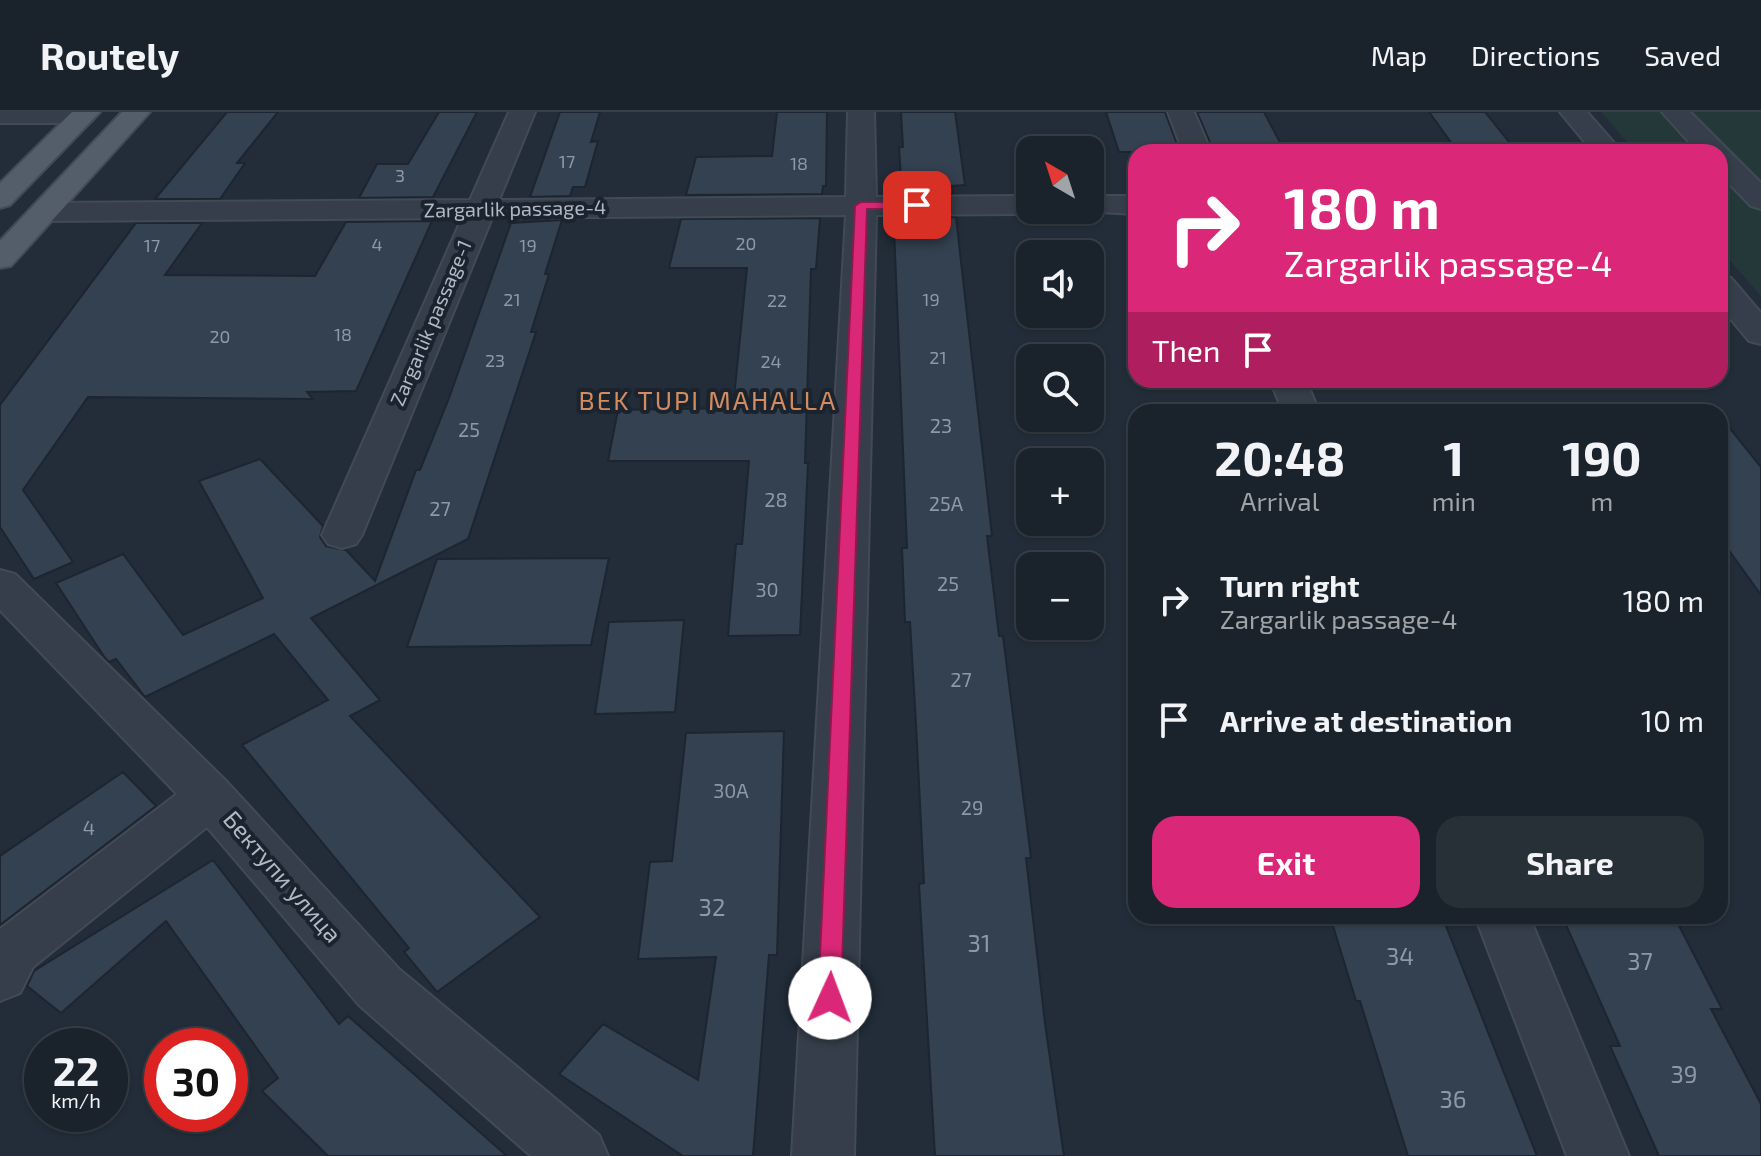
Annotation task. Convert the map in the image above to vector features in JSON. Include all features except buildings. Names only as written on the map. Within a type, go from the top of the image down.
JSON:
[{"type":"main road","points":[[0,259],[137,112]]},
{"type":"main road","points":[[0,199],[85,114]]},
{"type":"main road","name":"Zargarlik passage-4","points":[[0,212],[44,212]]},
{"type":"street","name":"Zargarlik passage-1","points":[[342,535],[522,112]]},
{"type":"street","points":[[823,1156],[861,206],[861,112]]},
{"type":"street","points":[[1181,112],[1194,144]]},
{"type":"street","points":[[1573,112],[1601,144]]},
{"type":"street","points":[[1675,112],[1706,144]]},
{"type":"street","points":[[0,115],[85,114]]},
{"type":"street","points":[[1728,166],[1761,200]]},
{"type":"street","name":"Zargarlik passage-4","points":[[44,212],[1016,205]]},
{"type":"street","points":[[1104,205],[1128,205]]},
{"type":"street","points":[[1728,295],[1761,334]]},
{"type":"street","name":"Бектупи улица","points":[[0,584],[210,796],[379,987],[577,1156]]},
{"type":"street","points":[[0,976],[14,950],[210,796]]},
{"type":"street","points":[[1505,924],[1598,1156]]},
{"type":"green space","points":[[1601,112],[1761,112],[1761,296],[1728,258],[1728,144],[1629,144]]},
{"type":"district","name":"BEK TUPI MAHALLA","points":[[708,401]]},
{"type":"route","points":[[830,998],[861,206],[917,205]]}]
